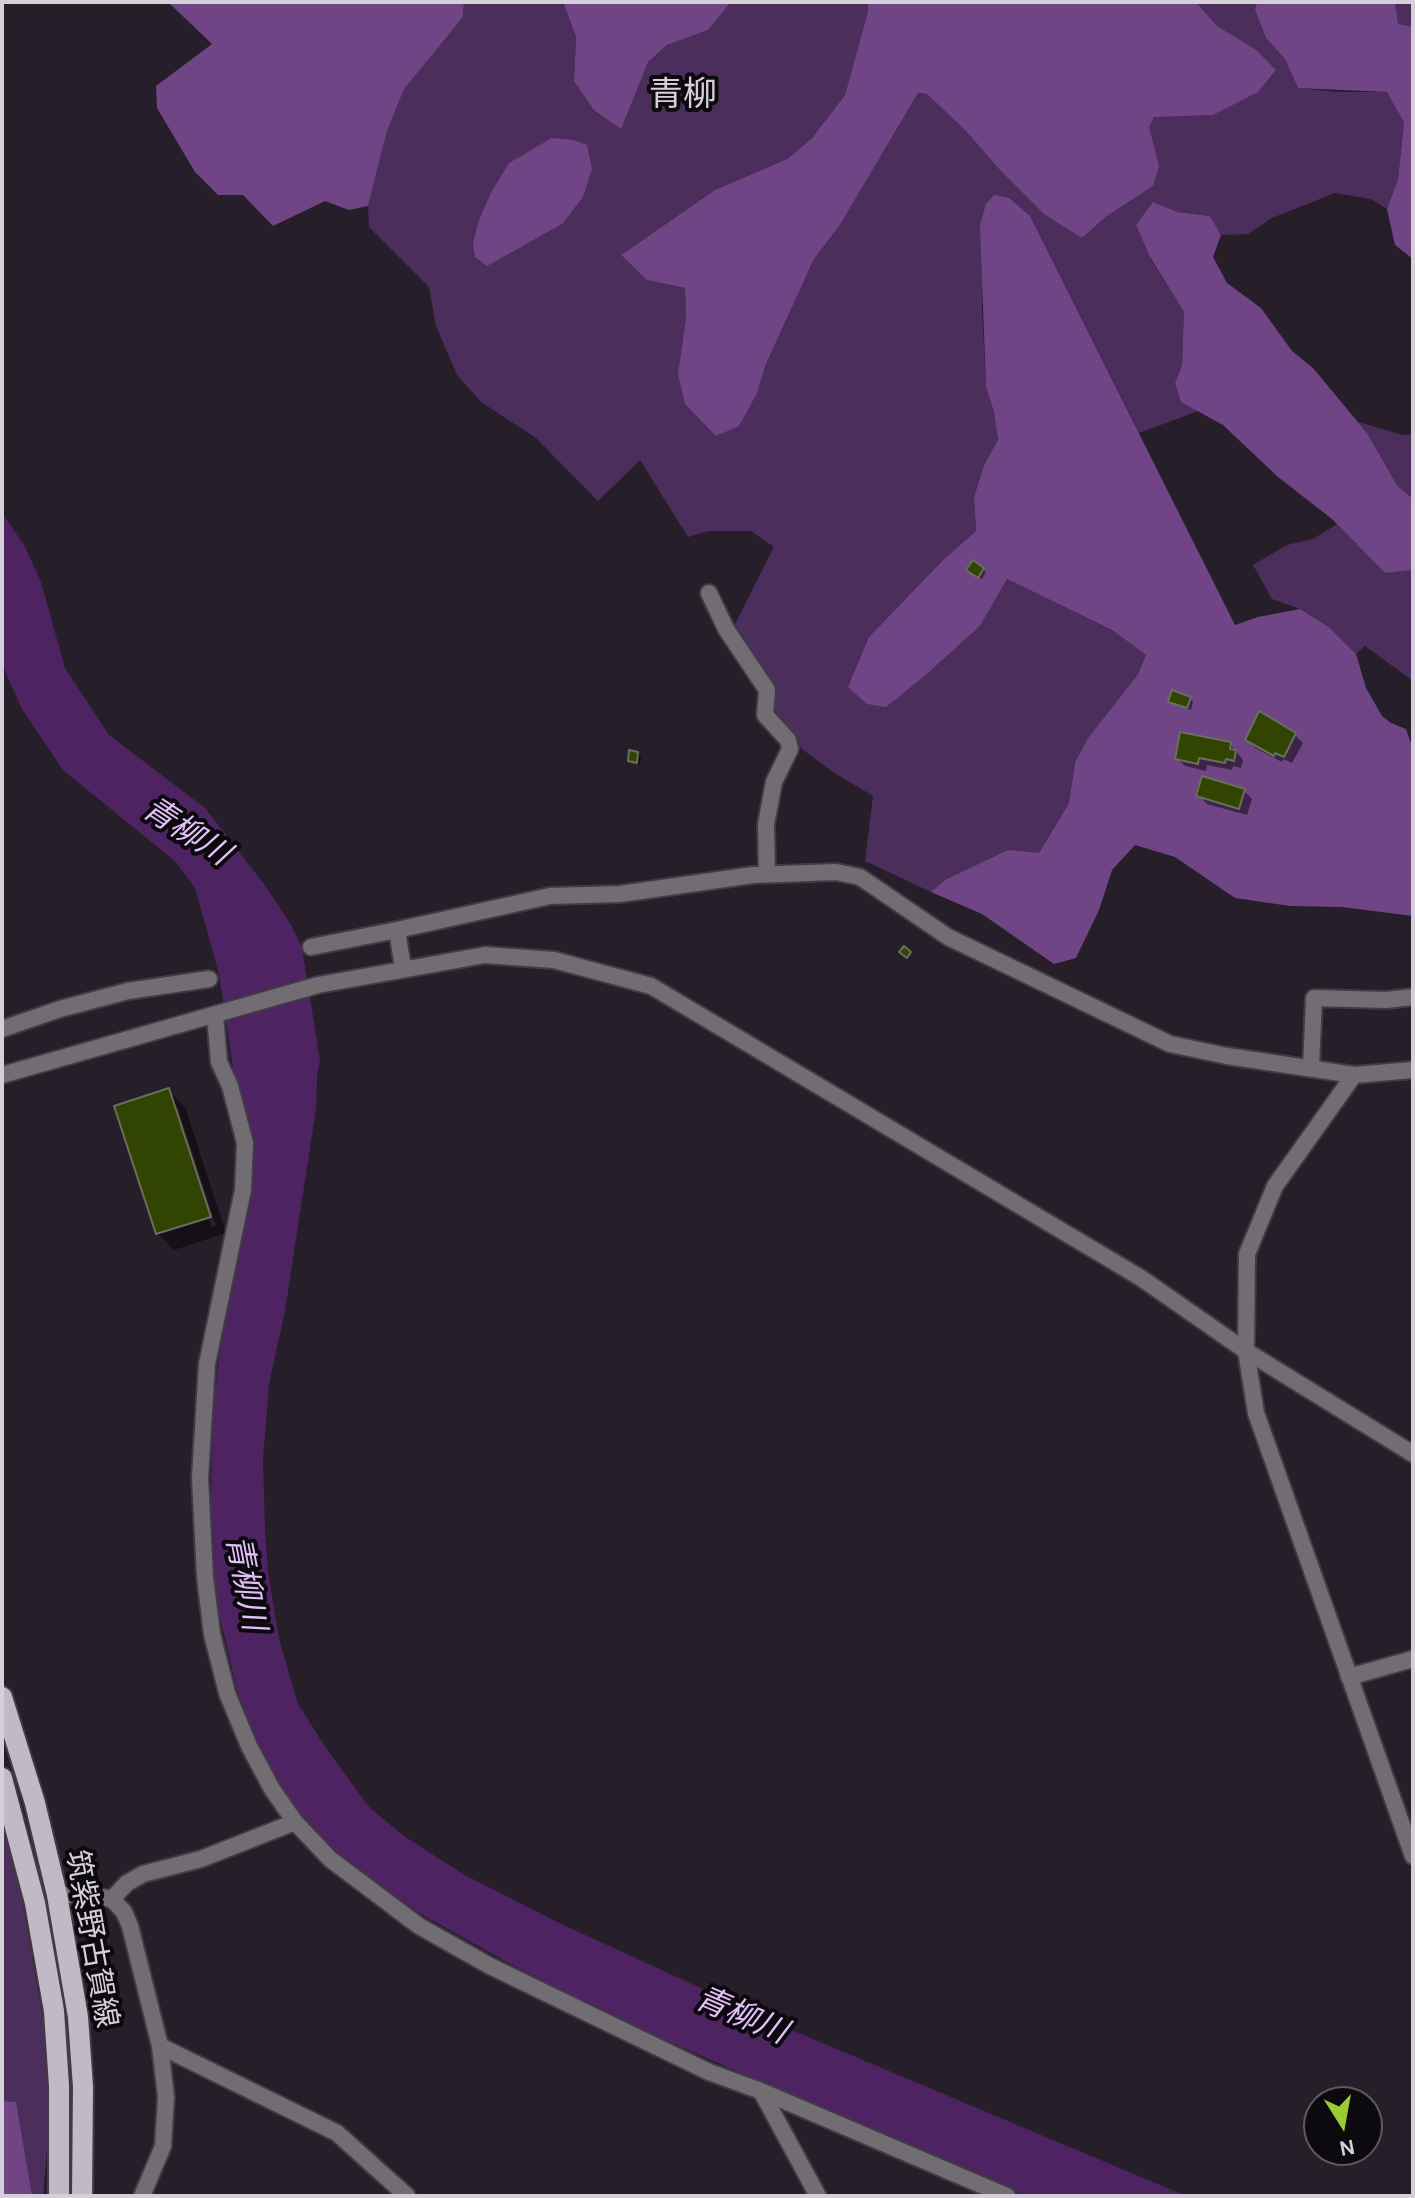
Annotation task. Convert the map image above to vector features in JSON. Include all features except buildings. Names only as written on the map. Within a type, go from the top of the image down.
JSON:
[{"type":"main road","name":"筑紫野古賀線","points":[[2,1697],[35,1803],[57,1895],[78,2017],[83,2101],[82,2196]]},
{"type":"main road","name":"筑紫野古賀線","points":[[2,1778],[35,1903],[54,2011],[59,2086],[59,2196]]},
{"type":"street","points":[[709,593],[726,629],[767,690],[765,715],[788,740],[790,749],[774,782],[766,824],[767,874]]},
{"type":"street","points":[[311,947],[550,896],[620,894],[767,874],[836,872],[860,877],[948,937],[1170,1044],[1354,1075],[1413,1070]]},
{"type":"street","points":[[397,930],[403,968]]},
{"type":"street","points":[[2,1075],[303,990],[403,968],[485,955],[554,960],[651,986],[1141,1278],[1246,1351],[1413,1454]]},
{"type":"street","points":[[2,1029],[60,1009],[128,991],[209,979]]},
{"type":"street","points":[[1311,1068],[1314,998],[1386,1000],[1413,997]]},
{"type":"street","points":[[222,1014],[219,1062],[230,1086],[245,1143],[243,1190],[207,1364],[200,1478],[205,1577],[212,1634],[227,1693],[249,1746],[272,1789],[295,1822],[330,1859],[419,1926],[490,1966],[709,2072],[761,2091],[1007,2196]]},
{"type":"street","points":[[1354,1075],[1275,1186],[1247,1254],[1246,1351],[1256,1413],[1413,1856]]},
{"type":"street","points":[[1349,1677],[1413,1659]]},
{"type":"street","points":[[112,1899],[127,1883],[143,1874],[201,1859],[295,1822]]},
{"type":"street","points":[[57,1895],[112,1899],[124,1912],[130,1926],[160,2046],[166,2097],[163,2146],[142,2196]]},
{"type":"street","points":[[160,2046],[337,2133],[407,2196]]},
{"type":"street","points":[[761,2091],[818,2196]]},
{"type":"shaded area","points":[[168,2],[464,2],[463,17],[404,89],[387,131],[368,206],[349,210],[325,201],[273,226],[243,195],[218,195],[195,172],[157,108],[156,86],[212,44]]},
{"type":"shaded area","points":[[464,2],[563,2],[576,37],[574,81],[648,62],[667,45],[708,30],[731,2],[868,2],[845,95],[812,138],[787,159],[715,190],[621,255],[647,280],[685,288],[686,319],[757,393],[766,364],[814,259],[840,225],[918,93],[927,94],[965,130],[999,169],[1082,238],[1107,216],[1153,186],[1147,128],[1154,116],[1213,115],[1255,49],[1217,26],[1196,2],[1257,2],[1255,10],[1266,38],[1285,59],[1298,88],[1387,92],[1404,123],[1398,179],[1387,209],[1371,199],[1335,193],[1272,218],[1248,234],[1221,235],[1210,216],[1177,212],[1150,258],[1184,312],[1182,365],[1175,383],[1182,402],[1198,411],[1139,433],[1030,216],[983,269],[986,387],[998,440],[984,465],[974,497],[976,531],[943,560],[869,637],[886,706],[980,626],[1007,579],[1112,630],[1146,655],[1138,674],[1088,738],[1075,762],[1069,803],[1039,853],[945,880],[931,892],[865,861],[873,796],[802,749],[775,717],[767,690],[731,632],[774,547],[751,531],[708,531],[688,537],[640,460],[598,501],[536,438],[481,402],[457,375],[436,326],[429,287],[369,227],[368,206],[387,131],[404,88],[463,17]]},
{"type":"shaded area","points":[[563,2],[731,2],[708,30],[667,45],[648,62],[621,129],[594,110],[574,81],[576,37]]},
{"type":"shaded area","points":[[868,2],[1196,2],[1217,26],[1255,49],[1276,70],[1258,92],[1213,115],[1154,117],[1149,127],[1159,166],[1153,186],[1107,216],[1082,238],[1044,214],[965,130],[927,94],[918,93],[840,225],[814,259],[766,364],[757,393],[739,426],[716,436],[685,404],[678,374],[686,319],[685,288],[647,280],[621,255],[715,190],[787,159],[812,138],[845,95]]},
{"type":"shaded area","points":[[1257,2],[1395,2],[1398,24],[1413,27],[1413,259],[1395,245],[1387,209],[1398,179],[1404,123],[1387,92],[1298,88],[1285,59],[1266,38],[1255,10]]},
{"type":"shaded area","points":[[1395,2],[1413,2],[1413,27],[1397,24]]},
{"type":"shaded area","points":[[552,138],[587,145],[592,169],[583,197],[562,224],[487,266],[475,257],[473,243],[491,193],[509,163]]},
{"type":"shaded area","points":[[994,195],[1009,198],[1030,216],[1235,625],[1300,609],[1329,627],[1356,654],[1366,688],[1382,716],[1406,729],[1413,749],[1413,916],[1342,907],[1290,906],[1235,898],[1175,857],[1135,845],[1112,870],[1099,910],[1076,958],[1054,964],[982,914],[931,892],[945,880],[1008,850],[1039,853],[1069,803],[1075,762],[1088,738],[1138,674],[1146,655],[1112,630],[1007,579],[980,626],[886,707],[867,704],[848,687],[869,637],[943,560],[976,531],[974,497],[984,465],[998,440],[986,387],[980,225],[986,204]]},
{"type":"shaded area","points":[[1153,202],[1177,212],[1210,216],[1221,235],[1213,257],[1227,283],[1261,308],[1292,351],[1313,368],[1367,433],[1397,485],[1413,499],[1413,570],[1385,573],[1332,519],[1278,477],[1223,425],[1181,402],[1175,383],[1182,365],[1184,312],[1150,257],[1136,225]]},
{"type":"shaded area","points":[[1358,422],[1413,435],[1413,499],[1397,485]]},
{"type":"shaded area","points":[[1337,524],[1385,573],[1413,570],[1413,681],[1365,646],[1356,654],[1329,627],[1300,609],[1272,599],[1253,565],[1287,545],[1313,539]]},
{"type":"shaded area","points":[[2,1808],[11,1836],[53,2077],[43,2196],[2,2196]]},
{"type":"shaded area","points":[[2,2101],[16,2102],[32,2196],[2,2196]]},
{"type":"water","name":"青柳川","points":[[2,513],[24,545],[41,582],[65,668],[109,735],[205,808],[264,884],[302,948],[320,1060],[316,1109],[285,1311],[269,1384],[263,1459],[265,1528],[268,1573],[279,1639],[298,1704],[326,1748],[369,1807],[404,1836],[463,1874],[555,1921],[794,2031],[1186,2196],[1024,2196],[617,2019],[421,1914],[330,1846],[290,1802],[261,1752],[237,1690],[218,1609],[210,1537],[213,1410],[219,1356],[251,1193],[253,1146],[235,1080],[219,974],[195,888],[176,862],[63,770],[22,709],[2,657]]},
{"type":"district","name":"青柳","points":[[683,95]]}]
